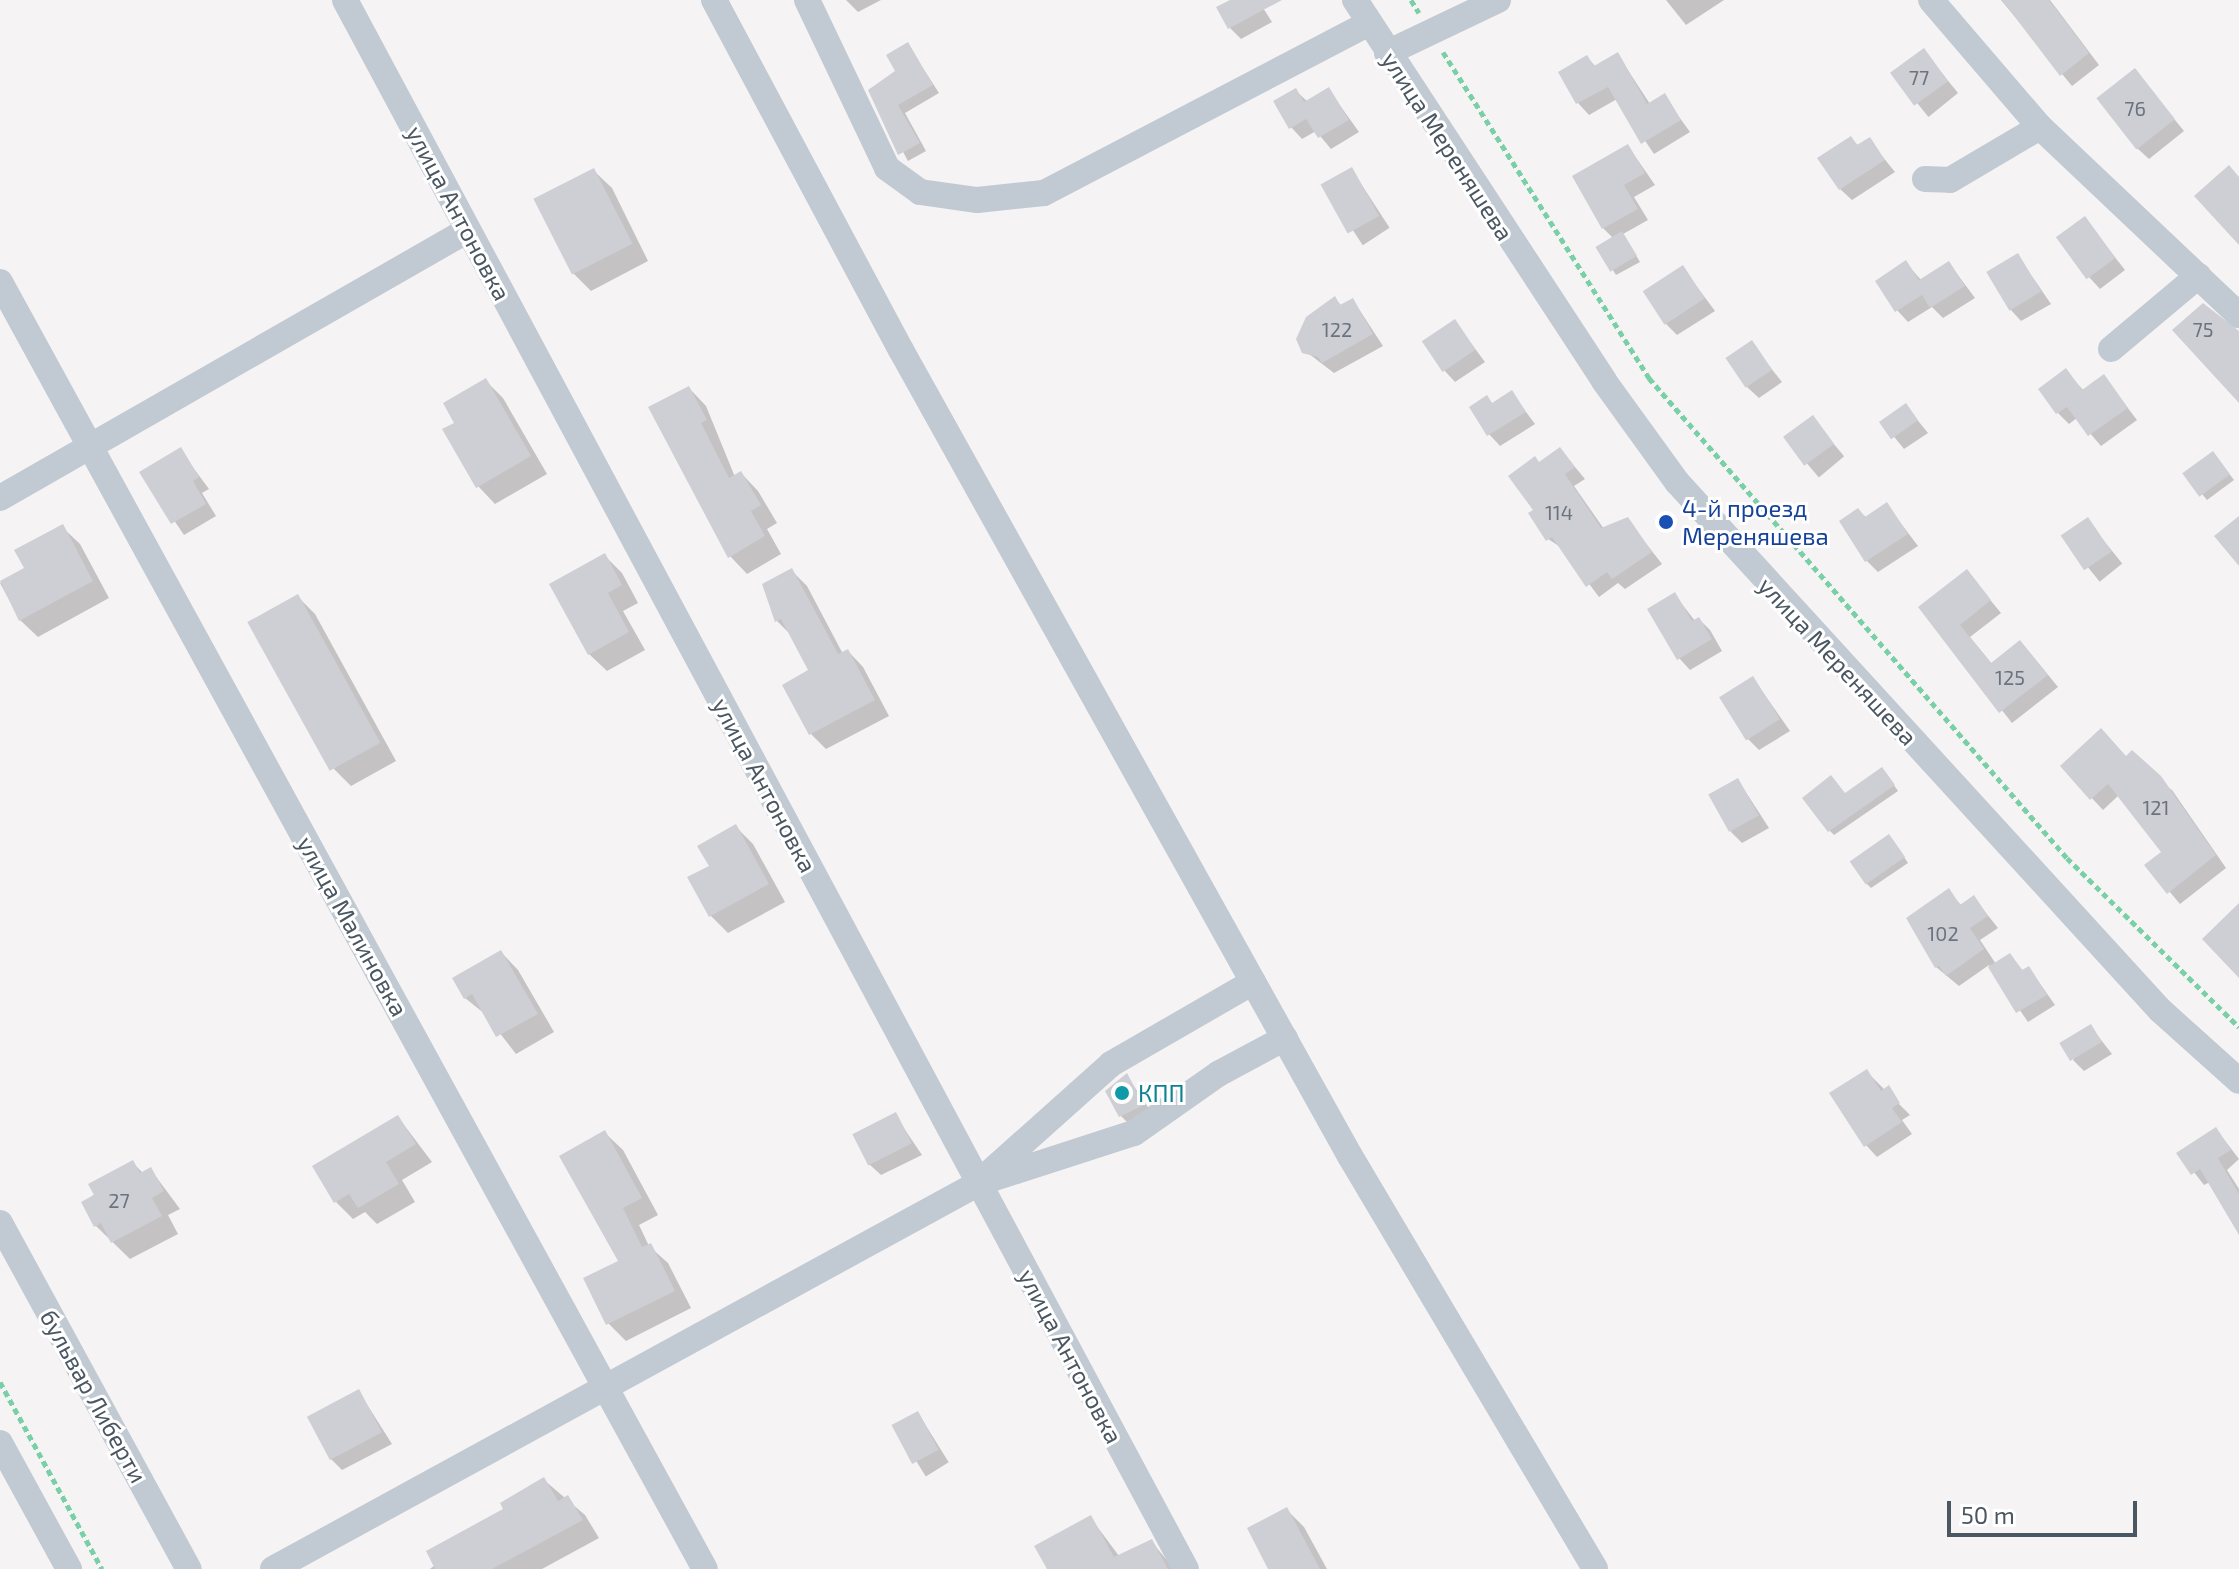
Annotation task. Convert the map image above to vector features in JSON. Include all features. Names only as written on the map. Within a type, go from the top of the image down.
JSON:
[{"type":"street","name":"улица Антоновка","points":[[345,0],[1186,1569]]},
{"type":"street","points":[[714,0],[901,350],[1253,982],[1595,1569]]},
{"type":"street","points":[[807,0],[887,168],[920,192],[977,200],[1044,193],[1369,23]]},
{"type":"street","name":"улица Мереняшева","points":[[1355,0],[1387,53],[1677,482],[2160,1010],[2239,1081]]},
{"type":"street","points":[[1387,53],[1498,0]]},
{"type":"street","points":[[1931,0],[2040,127],[2239,315]]},
{"type":"street","points":[[1925,179],[1950,180],[2040,127]]},
{"type":"street","points":[[0,498],[468,230]]},
{"type":"street","points":[[2111,349],[2198,276]]},
{"type":"street","name":"улица Малиновка","points":[[0,282],[705,1569]]},
{"type":"street","points":[[979,1183],[1111,1064],[1253,982]]},
{"type":"street","points":[[273,1569],[604,1385],[979,1183],[1134,1133],[1218,1074],[1285,1038]]},
{"type":"street","name":"бульвар Либерти","points":[[0,1223],[189,1569]]},
{"type":"street","points":[[0,1443],[69,1569]]},
{"type":"path","points":[[1411,0],[1649,378],[2067,858],[2239,1027]]},
{"type":"path","points":[[0,1382],[102,1569]]},
{"type":"building","points":[[1230,0],[1282,0],[1228,29],[1216,7]]},
{"type":"building","points":[[2002,0],[2049,0],[2089,53],[2060,76]]},
{"type":"building","points":[[908,42],[933,85],[898,105],[920,143],[898,155],[868,90],[895,71],[886,55]]},
{"type":"building","points":[[1924,48],[1948,81],[1914,106],[1890,73]]},
{"type":"building","points":[[1618,52],[1647,104],[1665,93],[1681,120],[1641,144],[1608,87],[1576,104],[1558,72],[1587,55],[1594,66]]},
{"type":"building","points":[[2135,68],[2175,119],[2136,149],[2096,98]]},
{"type":"building","points":[[1329,87],[1349,120],[1318,138],[1306,119],[1289,129],[1273,101],[1296,88],[1304,102]]},
{"type":"building","points":[[1851,136],[1857,145],[1870,137],[1885,160],[1839,190],[1817,158]]},
{"type":"building","points":[[1628,144],[1645,173],[1624,185],[1638,209],[1602,229],[1572,176]]},
{"type":"building","points":[[2229,165],[2239,177],[2239,245],[2194,196]]},
{"type":"building","points":[[1352,167],[1379,216],[1348,233],[1321,184]]},
{"type":"building","points":[[594,168],[633,244],[572,275],[533,199]]},
{"type":"building","points":[[2085,216],[2116,258],[2086,279],[2056,237]]},
{"type":"building","points":[[1622,231],[1637,256],[1610,272],[1595,247]]},
{"type":"building","points":[[2018,253],[2041,292],[2009,311],[1986,272]]},
{"type":"building","points":[[1906,260],[1919,280],[1949,261],[1965,286],[1930,308],[1922,295],[1895,312],[1875,281]]},
{"type":"building","points":[[1683,265],[1705,299],[1665,325],[1643,291]]},
{"type":"building","points":[[1335,296],[1340,305],[1353,298],[1373,334],[1322,363],[1318,357],[1302,353],[1296,339],[1306,317]]},
{"type":"building","points":[[2203,303],[2239,331],[2239,403],[2172,330]]},
{"type":"building","points":[[1455,319],[1476,350],[1443,372],[1422,341]]},
{"type":"building","points":[[1752,340],[1772,370],[1746,388],[1725,358]]},
{"type":"building","points":[[2066,368],[2082,390],[2104,374],[2128,408],[2088,436],[2067,407],[2056,414],[2038,389]]},
{"type":"building","points":[[486,378],[531,456],[476,488],[442,429],[454,423],[443,403]]},
{"type":"building","points":[[689,386],[707,420],[701,423],[729,478],[741,471],[761,505],[751,511],[765,536],[728,558],[648,407]]},
{"type":"building","points":[[1512,390],[1526,412],[1487,436],[1469,407],[1487,395],[1492,403]]},
{"type":"building","points":[[1906,403],[1918,420],[1891,439],[1879,422]]},
{"type":"building","points":[[1813,415],[1834,444],[1804,466],[1783,437]]},
{"type":"building","points":[[181,447],[199,477],[193,481],[206,504],[171,524],[139,472]]},
{"type":"building","points":[[1560,447],[1575,467],[1565,474],[1601,528],[1628,517],[1652,552],[1612,579],[1607,572],[1586,587],[1552,537],[1546,541],[1528,513],[1533,510],[1508,476],[1535,456],[1539,462]]},
{"type":"building","points":[[2213,451],[2230,474],[2199,497],[2182,473]]},
{"type":"building","points":[[1887,502],[1908,534],[1865,562],[1839,521],[1858,508],[1865,517]]},
{"type":"building","points":[[2239,516],[2239,566],[2214,536]]},
{"type":"building","points":[[2088,517],[2111,552],[2084,570],[2061,535]]},
{"type":"building","points":[[63,524],[93,581],[19,621],[0,581],[24,568],[14,550]]},
{"type":"building","points":[[605,553],[622,585],[608,593],[629,632],[588,655],[549,584]]},
{"type":"building","points":[[792,568],[838,654],[848,649],[875,700],[809,735],[782,685],[808,670],[781,619],[775,622],[762,584]]},
{"type":"building","points":[[1967,569],[1991,600],[1960,625],[1991,663],[2020,640],[2048,675],[1999,713],[1918,607]]},
{"type":"building","points":[[1675,592],[1692,621],[1699,617],[1712,639],[1677,660],[1647,609]]},
{"type":"building","points":[[298,594],[380,743],[330,771],[247,622]]},
{"type":"building","points":[[1753,676],[1780,719],[1746,740],[1719,697]]},
{"type":"building","points":[[2101,728],[2126,756],[2132,750],[2161,776],[2216,855],[2167,894],[2144,865],[2161,852],[2108,784],[2090,800],[2060,766]]},
{"type":"building","points":[[1882,767],[1895,785],[1828,832],[1802,798],[1831,775],[1845,793]]},
{"type":"building","points":[[1738,778],[1759,816],[1729,832],[1708,794]]},
{"type":"building","points":[[736,824],[769,884],[709,917],[687,877],[709,866],[697,846]]},
{"type":"building","points":[[1889,834],[1905,857],[1866,884],[1850,862]]},
{"type":"building","points":[[1949,888],[1960,905],[1974,895],[1988,916],[1970,928],[1984,949],[1946,976],[1939,966],[1935,968],[1906,918]]},
{"type":"building","points":[[2239,903],[2239,978],[2202,939]]},
{"type":"building","points":[[501,950],[538,1014],[496,1037],[472,994],[464,999],[452,978]]},
{"type":"building","points":[[2010,953],[2022,970],[2029,966],[2047,995],[2016,1013],[1988,967]]},
{"type":"building","points":[[2091,1024],[2102,1042],[2070,1061],[2059,1043]]},
{"type":"building","points":[[1867,1069],[1881,1091],[1889,1085],[1900,1103],[1892,1108],[1902,1122],[1864,1147],[1829,1093]]},
{"type":"building","name":"КПП","points":[[1127,1073],[1144,1105],[1119,1117],[1105,1091]]},
{"type":"building","points":[[896,1112],[912,1143],[868,1165],[852,1134]]},
{"type":"building","points":[[398,1115],[416,1144],[386,1162],[399,1184],[358,1208],[349,1194],[334,1203],[312,1166]]},
{"type":"building","points":[[2216,1127],[2231,1150],[2218,1158],[2239,1194],[2239,1235],[2200,1169],[2191,1175],[2176,1153]]},
{"type":"building","points":[[605,1130],[642,1198],[623,1208],[642,1247],[651,1243],[675,1291],[606,1325],[583,1278],[618,1261],[559,1156]]},
{"type":"building","points":[[133,1160],[140,1173],[151,1167],[164,1191],[152,1198],[162,1216],[111,1243],[101,1223],[94,1227],[81,1202],[94,1195],[88,1184]]},
{"type":"building","points":[[359,1389],[382,1432],[330,1460],[307,1417]]},
{"type":"building","points":[[918,1411],[939,1450],[912,1464],[892,1425]]},
{"type":"building","points":[[544,1477],[558,1501],[568,1495],[583,1520],[492,1569],[435,1569],[426,1551],[503,1509],[500,1503]]},
{"type":"building","points":[[1287,1507],[1320,1569],[1268,1569],[1247,1528]]},
{"type":"building","points":[[1091,1515],[1114,1557],[1152,1539],[1168,1569],[1047,1569],[1034,1546]]},
{"type":"place","name":"4-й проезд Мереняшева","points":[[1666,522]]},
{"type":"place","name":"КПП","points":[[1122,1093]]}]
